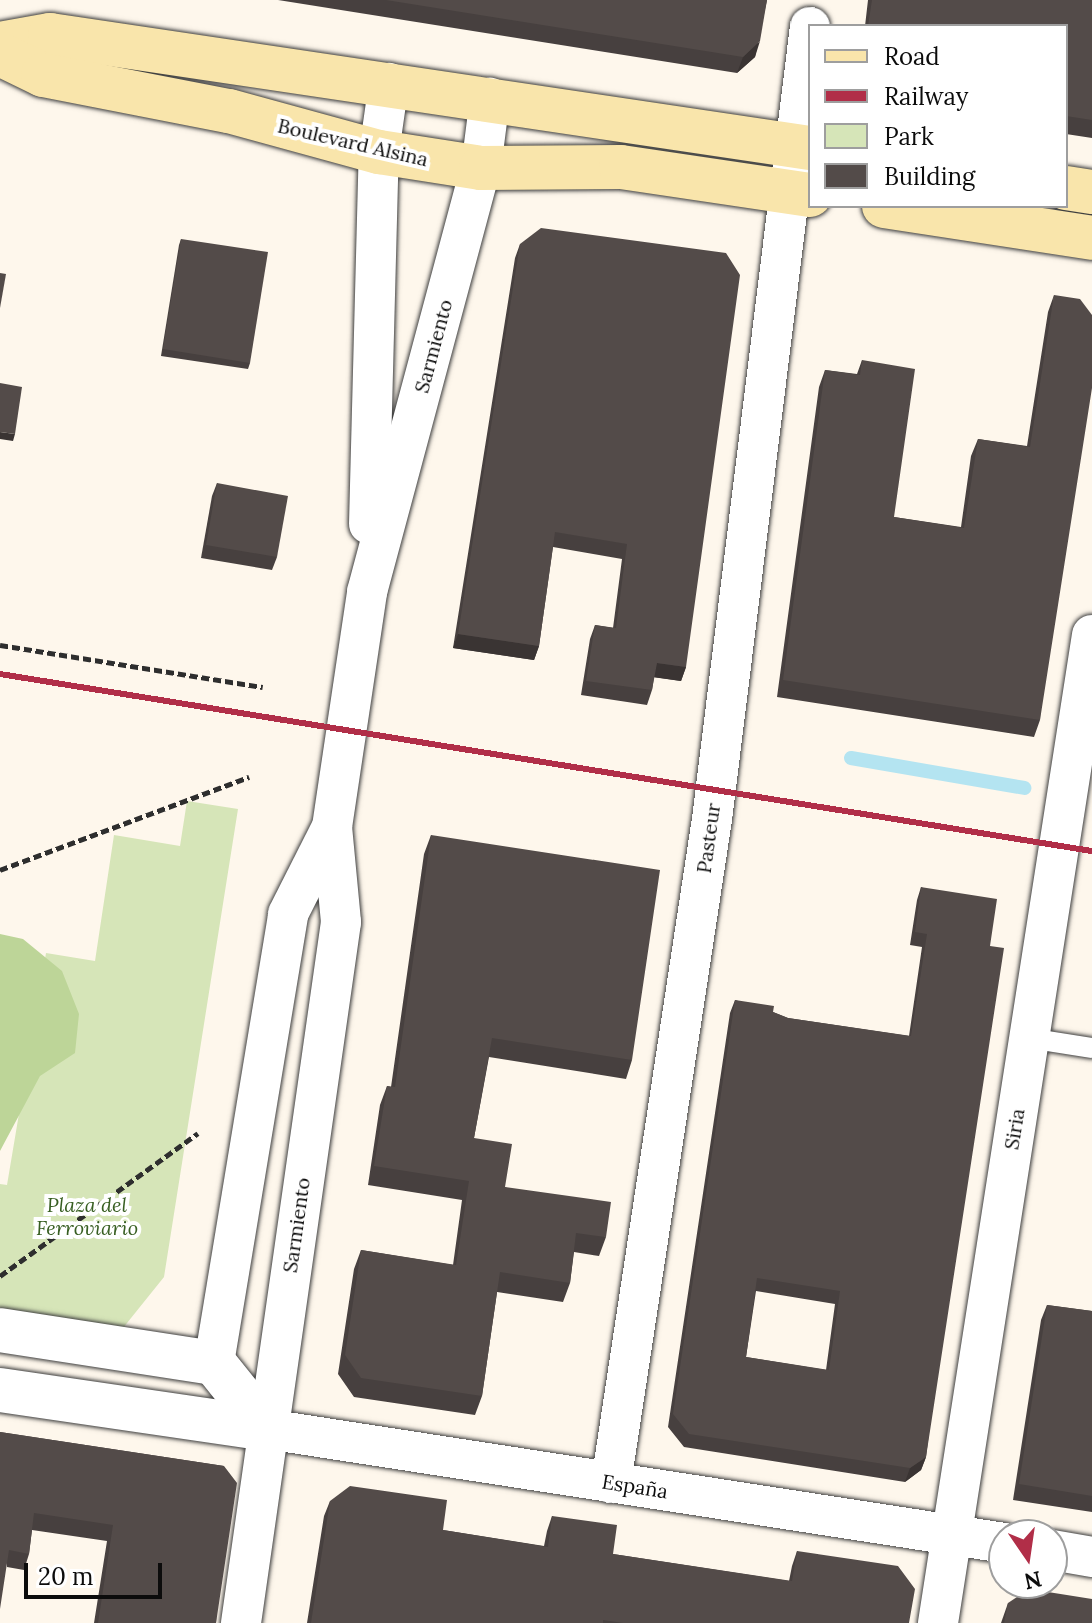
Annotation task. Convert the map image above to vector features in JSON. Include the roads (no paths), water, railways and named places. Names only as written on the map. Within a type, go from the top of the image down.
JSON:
[{"type":"main road","points":[[0,44],[50,35],[802,146]]},
{"type":"main road","name":"Boulevard Alsina","points":[[0,54],[43,75],[229,111],[379,152],[481,168],[621,167],[798,193]]},
{"type":"main road","points":[[1068,188],[1092,192]]},
{"type":"main road","points":[[897,208],[1092,238]]},
{"type":"street","name":"Pasteur","points":[[810,24],[814,0]]},
{"type":"street","name":"Pasteur","points":[[611,1483],[712,819],[798,193],[808,57]]},
{"type":"street","name":"Sarmiento","points":[[367,592],[379,152],[389,83]]},
{"type":"street","name":"Sarmiento","points":[[241,1623],[341,922],[332,827],[367,592],[481,168],[490,98]]},
{"type":"street","name":"Siria","points":[[938,1623],[1028,1038],[1088,694],[1092,635]]},
{"type":"street","name":"Sarmiento","points":[[214,1363],[288,914],[332,827]]},
{"type":"street","points":[[0,1330],[214,1363],[267,1429]]},
{"type":"street","name":"España","points":[[0,1390],[988,1540]]},
{"type":"street","points":[[1068,1553],[1092,1557]]},
{"type":"lane","points":[[1028,1038],[1092,1048]]},
{"type":"waterway","points":[[851,758],[1024,788]]},
{"type":"railway","points":[[0,674],[1092,851]]},
{"type":"park label","name":"Plaza del Ferroviario","points":[[87,1216]]}]
